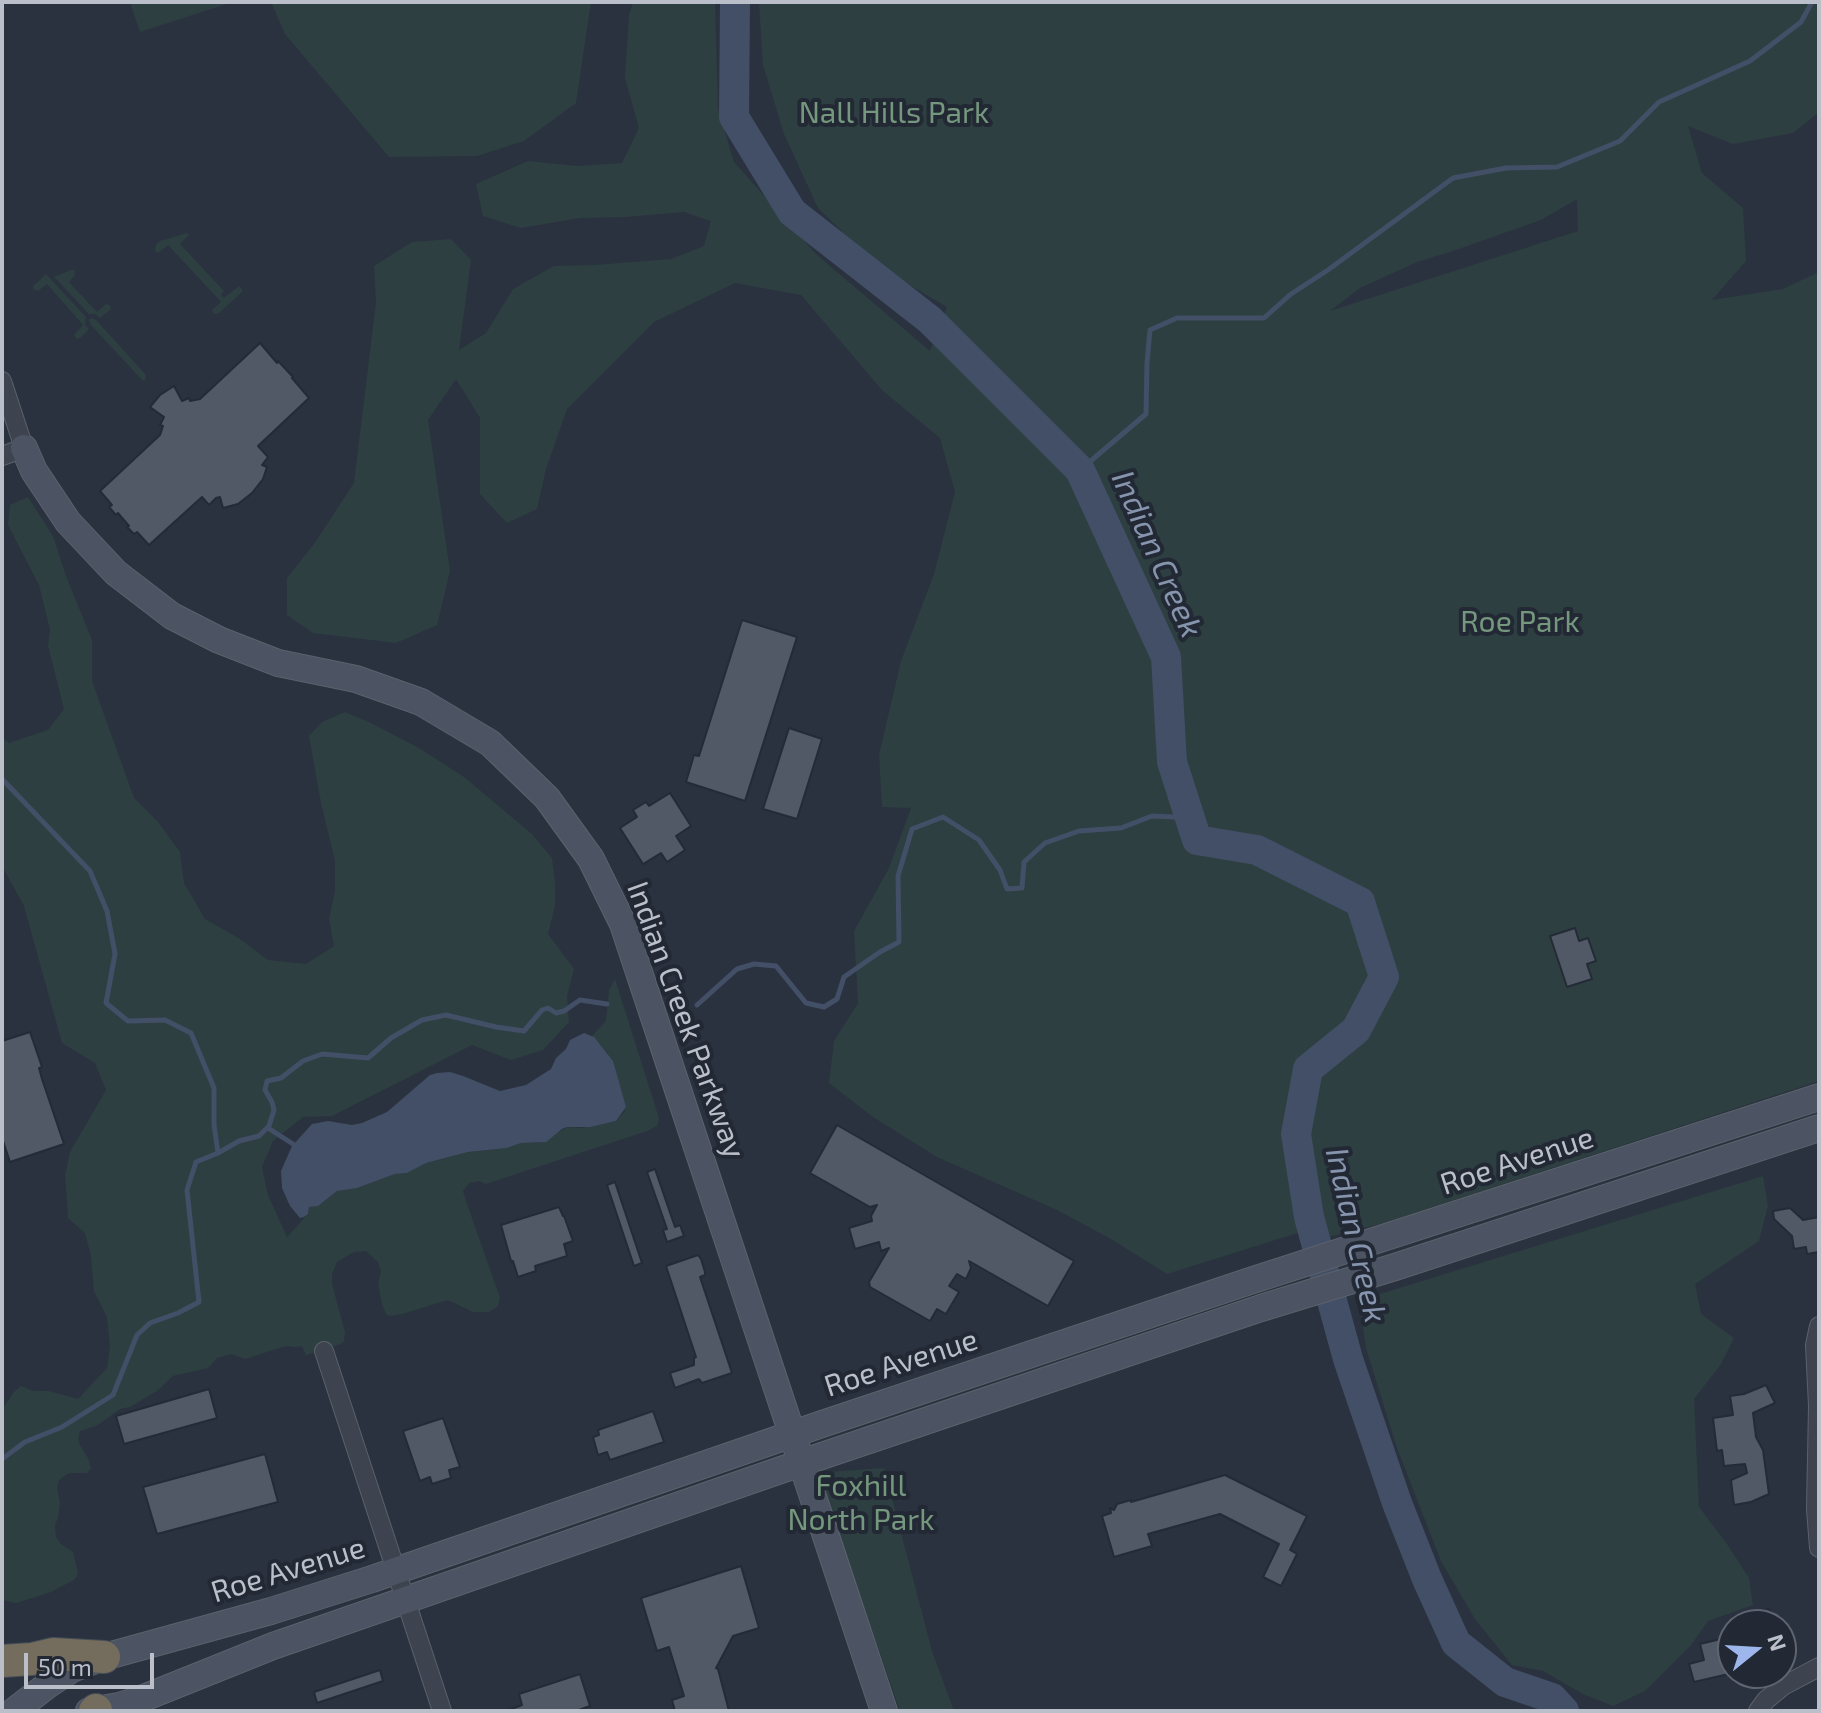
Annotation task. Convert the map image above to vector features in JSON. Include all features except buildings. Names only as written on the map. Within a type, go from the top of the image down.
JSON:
[{"type":"highway","points":[[2,1661],[53,1654],[104,1657]]},
{"type":"main road","name":"Indian Creek Parkway","points":[[13,452],[34,471],[68,522],[116,573],[172,616],[219,640],[278,663],[356,679],[421,702],[490,743],[547,798],[591,859],[623,924],[884,1711]]},
{"type":"main road","name":"Roe Avenue","points":[[14,1711],[72,1669],[104,1657],[271,1611],[1253,1280],[1819,1097]]},
{"type":"main road","points":[[1739,1123],[1741,1153]]},
{"type":"main road","name":"Roe Avenue","points":[[94,1711],[141,1699],[273,1646],[801,1463],[1261,1308],[1819,1128]]},
{"type":"street","points":[[2,381],[13,452]]},
{"type":"street","points":[[1819,1326],[1815,1345],[1818,1373],[1816,1509],[1819,1548]]},
{"type":"street","points":[[324,1351],[442,1711]]},
{"type":"street","points":[[1758,1711],[1783,1686],[1819,1667]]},
{"type":"green space","points":[[130,2],[233,2],[140,32]]},
{"type":"green space","points":[[271,2],[591,2],[576,103],[524,141],[477,156],[389,157],[285,34]]},
{"type":"green space","points":[[633,2],[715,2],[718,109],[734,162],[817,255],[930,351],[947,307],[877,266],[818,208],[784,134],[763,65],[759,2],[1819,2],[1819,112],[1793,133],[1733,144],[1688,126],[1702,173],[1743,208],[1746,261],[1712,300],[1783,289],[1819,272],[1819,1081],[1384,1223],[1328,1237],[1326,1224],[1167,1274],[1057,1210],[937,1157],[873,1117],[829,1083],[834,1041],[858,1003],[854,931],[889,868],[911,808],[882,807],[879,755],[901,661],[934,574],[955,492],[940,438],[883,391],[801,295],[735,283],[654,322],[567,409],[546,469],[537,509],[507,523],[480,494],[480,418],[456,379],[428,420],[450,571],[437,625],[396,643],[313,633],[287,615],[287,578],[314,544],[354,483],[376,302],[374,266],[412,242],[451,239],[471,260],[459,350],[486,333],[513,289],[554,266],[671,259],[704,246],[711,221],[684,212],[580,218],[521,228],[483,216],[476,184],[528,161],[577,166],[622,163],[639,128],[625,78],[629,15]],"holes":[[[1577,199],[1578,231],[1330,311],[1360,288],[1417,262],[1541,220]]]},
{"type":"green space","points":[[189,235],[180,244],[224,291],[221,295],[224,298],[239,286],[242,289],[219,313],[214,314],[212,310],[221,302],[168,245],[158,253],[155,250],[160,241]]},
{"type":"green space","points":[[71,270],[75,275],[69,282],[97,312],[106,304],[110,305],[111,309],[100,318],[89,314],[54,277]]},
{"type":"green space","points":[[46,274],[86,317],[85,325],[89,329],[80,338],[74,335],[83,325],[47,284],[38,291],[33,289]]},
{"type":"green space","points":[[91,318],[146,375],[145,381],[91,325]]},
{"type":"green space","points":[[28,497],[53,536],[92,640],[92,681],[134,798],[158,822],[180,852],[184,883],[205,919],[268,960],[306,964],[334,946],[329,919],[335,891],[335,861],[309,736],[322,722],[345,712],[419,748],[464,777],[532,834],[552,858],[555,906],[548,934],[574,969],[567,996],[569,1022],[543,1050],[511,1060],[472,1045],[332,1116],[303,1117],[273,1141],[262,1167],[268,1195],[287,1237],[308,1214],[309,1207],[322,1203],[337,1191],[357,1188],[395,1174],[407,1173],[426,1163],[468,1152],[538,1143],[568,1127],[581,1128],[616,1121],[625,1111],[608,1054],[592,1036],[606,1021],[609,990],[615,979],[659,1118],[657,1126],[647,1131],[486,1184],[479,1181],[469,1183],[463,1191],[500,1298],[498,1306],[489,1312],[473,1312],[448,1300],[389,1316],[382,1304],[378,1262],[366,1251],[354,1252],[337,1262],[332,1274],[345,1332],[341,1344],[306,1355],[302,1346],[286,1346],[245,1359],[231,1354],[217,1358],[208,1368],[173,1376],[157,1391],[130,1407],[120,1409],[98,1425],[80,1431],[78,1439],[91,1468],[87,1473],[69,1473],[59,1480],[60,1503],[55,1525],[56,1537],[73,1552],[78,1574],[74,1580],[51,1592],[16,1603],[2,1600],[2,1410],[21,1386],[78,1399],[107,1368],[110,1346],[107,1317],[94,1291],[91,1256],[85,1233],[68,1218],[65,1176],[70,1152],[106,1090],[95,1063],[62,1043],[24,906],[2,866],[2,738],[9,743],[48,730],[64,709],[48,646],[50,630],[39,585],[8,525],[10,505]]},
{"type":"green space","points":[[1763,1176],[1768,1206],[1759,1241],[1695,1284],[1701,1314],[1734,1338],[1721,1364],[1694,1399],[1699,1507],[1749,1578],[1753,1605],[1742,1609],[1717,1609],[1717,1618],[1708,1621],[1691,1645],[1645,1691],[1613,1706],[1585,1695],[1543,1671],[1512,1665],[1475,1619],[1441,1561],[1397,1448],[1366,1348],[1360,1308],[1367,1298]]},
{"type":"green space","name":"Foxhill North Park","points":[[884,1468],[932,1651],[954,1711],[900,1711],[824,1492],[830,1472]]},
{"type":"water","points":[[584,1033],[594,1037],[613,1061],[626,1107],[616,1121],[590,1127],[567,1127],[546,1142],[468,1152],[426,1163],[407,1173],[337,1191],[318,1206],[309,1207],[304,1217],[300,1218],[290,1206],[282,1188],[281,1171],[292,1146],[312,1124],[328,1121],[352,1125],[362,1123],[387,1112],[430,1075],[437,1073],[450,1072],[500,1091],[526,1085],[551,1069],[570,1040]]},
{"type":"waterway","name":"Indian Creek","points":[[735,2],[734,117],[792,212],[930,320],[1080,470],[1166,657],[1172,762],[1197,840],[1257,850],[1360,902],[1384,977],[1356,1030],[1308,1069],[1296,1134],[1309,1217],[1348,1359],[1397,1503],[1456,1643],[1505,1682],[1552,1698],[1564,1711]]},
{"type":"waterway","points":[[1080,470],[1146,414],[1150,330],[1177,318],[1264,318],[1291,294],[1453,178],[1506,168],[1557,167],[1620,141],[1659,102],[1750,61],[1801,22],[1812,2]]},
{"type":"waterway","points":[[2,779],[90,871],[107,911],[115,954],[106,1003],[128,1021],[165,1020],[191,1033],[214,1088],[218,1153]]},
{"type":"waterway","points":[[697,1005],[737,969],[754,964],[776,966],[806,1003],[824,1007],[837,999],[844,977],[899,942],[898,876],[912,829],[943,817],[979,840],[1000,870],[1007,889],[1022,888],[1024,862],[1045,843],[1079,831],[1121,828],[1152,816],[1175,817],[1195,834]]},
{"type":"waterway","points":[[2,1459],[25,1442],[62,1427],[113,1395],[137,1335],[150,1323],[199,1302],[187,1190],[196,1162],[239,1141],[259,1136],[269,1126],[274,1110],[265,1090],[267,1081],[281,1078],[303,1061],[322,1054],[368,1058],[391,1038],[422,1020],[446,1015],[524,1031],[542,1010],[548,1008],[556,1013],[580,1000],[607,1004]]},
{"type":"waterway","points":[[268,1128],[293,1144]]},
{"type":"park label","name":"Nall Hills Park","points":[[894,113]]},
{"type":"park label","name":"Roe Park","points":[[1520,622]]}]
